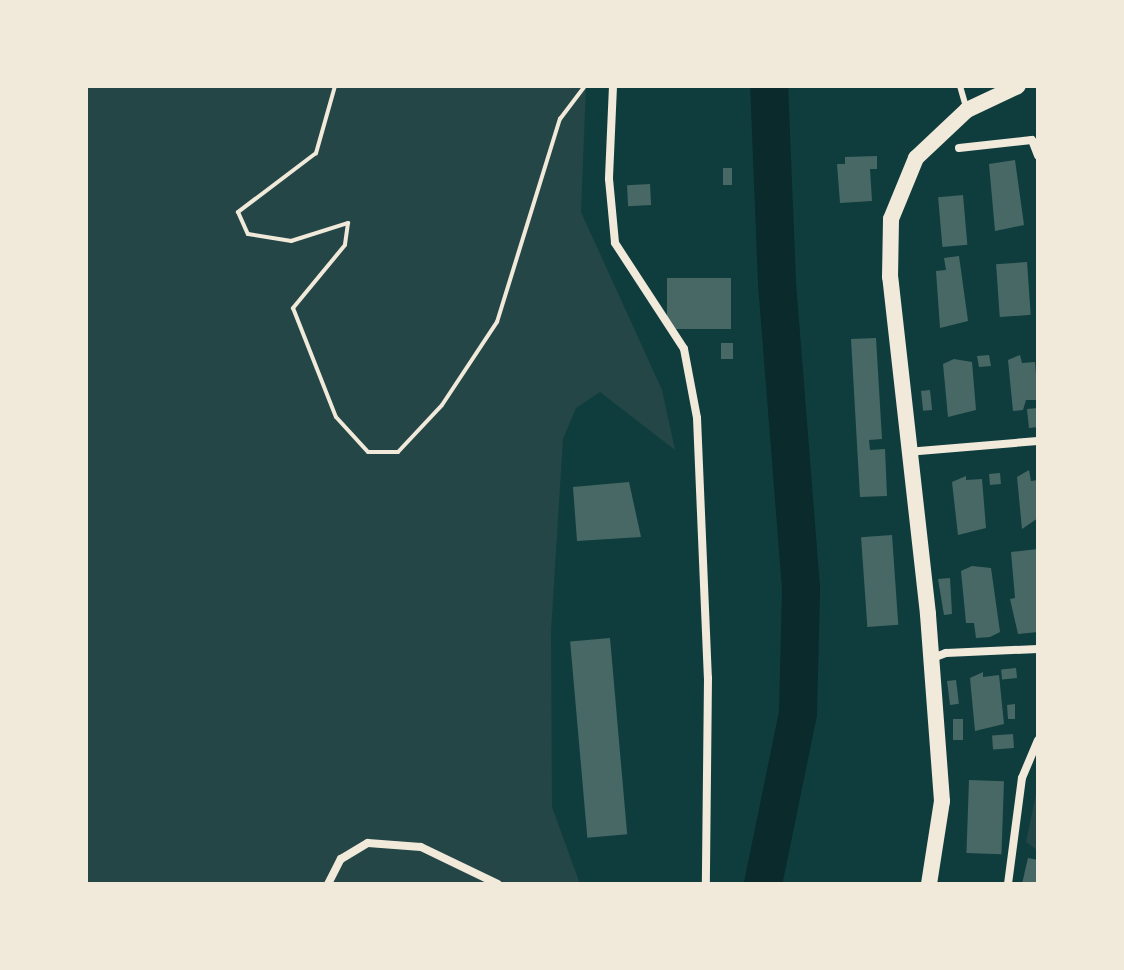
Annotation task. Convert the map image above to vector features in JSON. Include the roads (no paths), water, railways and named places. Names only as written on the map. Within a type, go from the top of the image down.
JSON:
[{"type":"main road","points":[[929,884],[942,801],[890,277],[891,219],[916,158],[967,110],[1018,86]]},
{"type":"street","points":[[613,86],[609,179],[615,243],[684,349],[697,418],[708,678],[706,884]]},
{"type":"street","points":[[959,148],[1032,140],[1038,156]]},
{"type":"street","points":[[907,452],[1038,441]]},
{"type":"street","points":[[930,659],[946,653],[1038,649]]},
{"type":"street","points":[[1008,884],[1022,778],[1038,740]]},
{"type":"street","points":[[328,884],[341,859],[368,843],[421,847],[498,884]]},
{"type":"lane","points":[[960,86],[967,110]]},
{"type":"waterway","points":[[763,884],[798,713],[801,588],[777,282],[769,86]]}]
